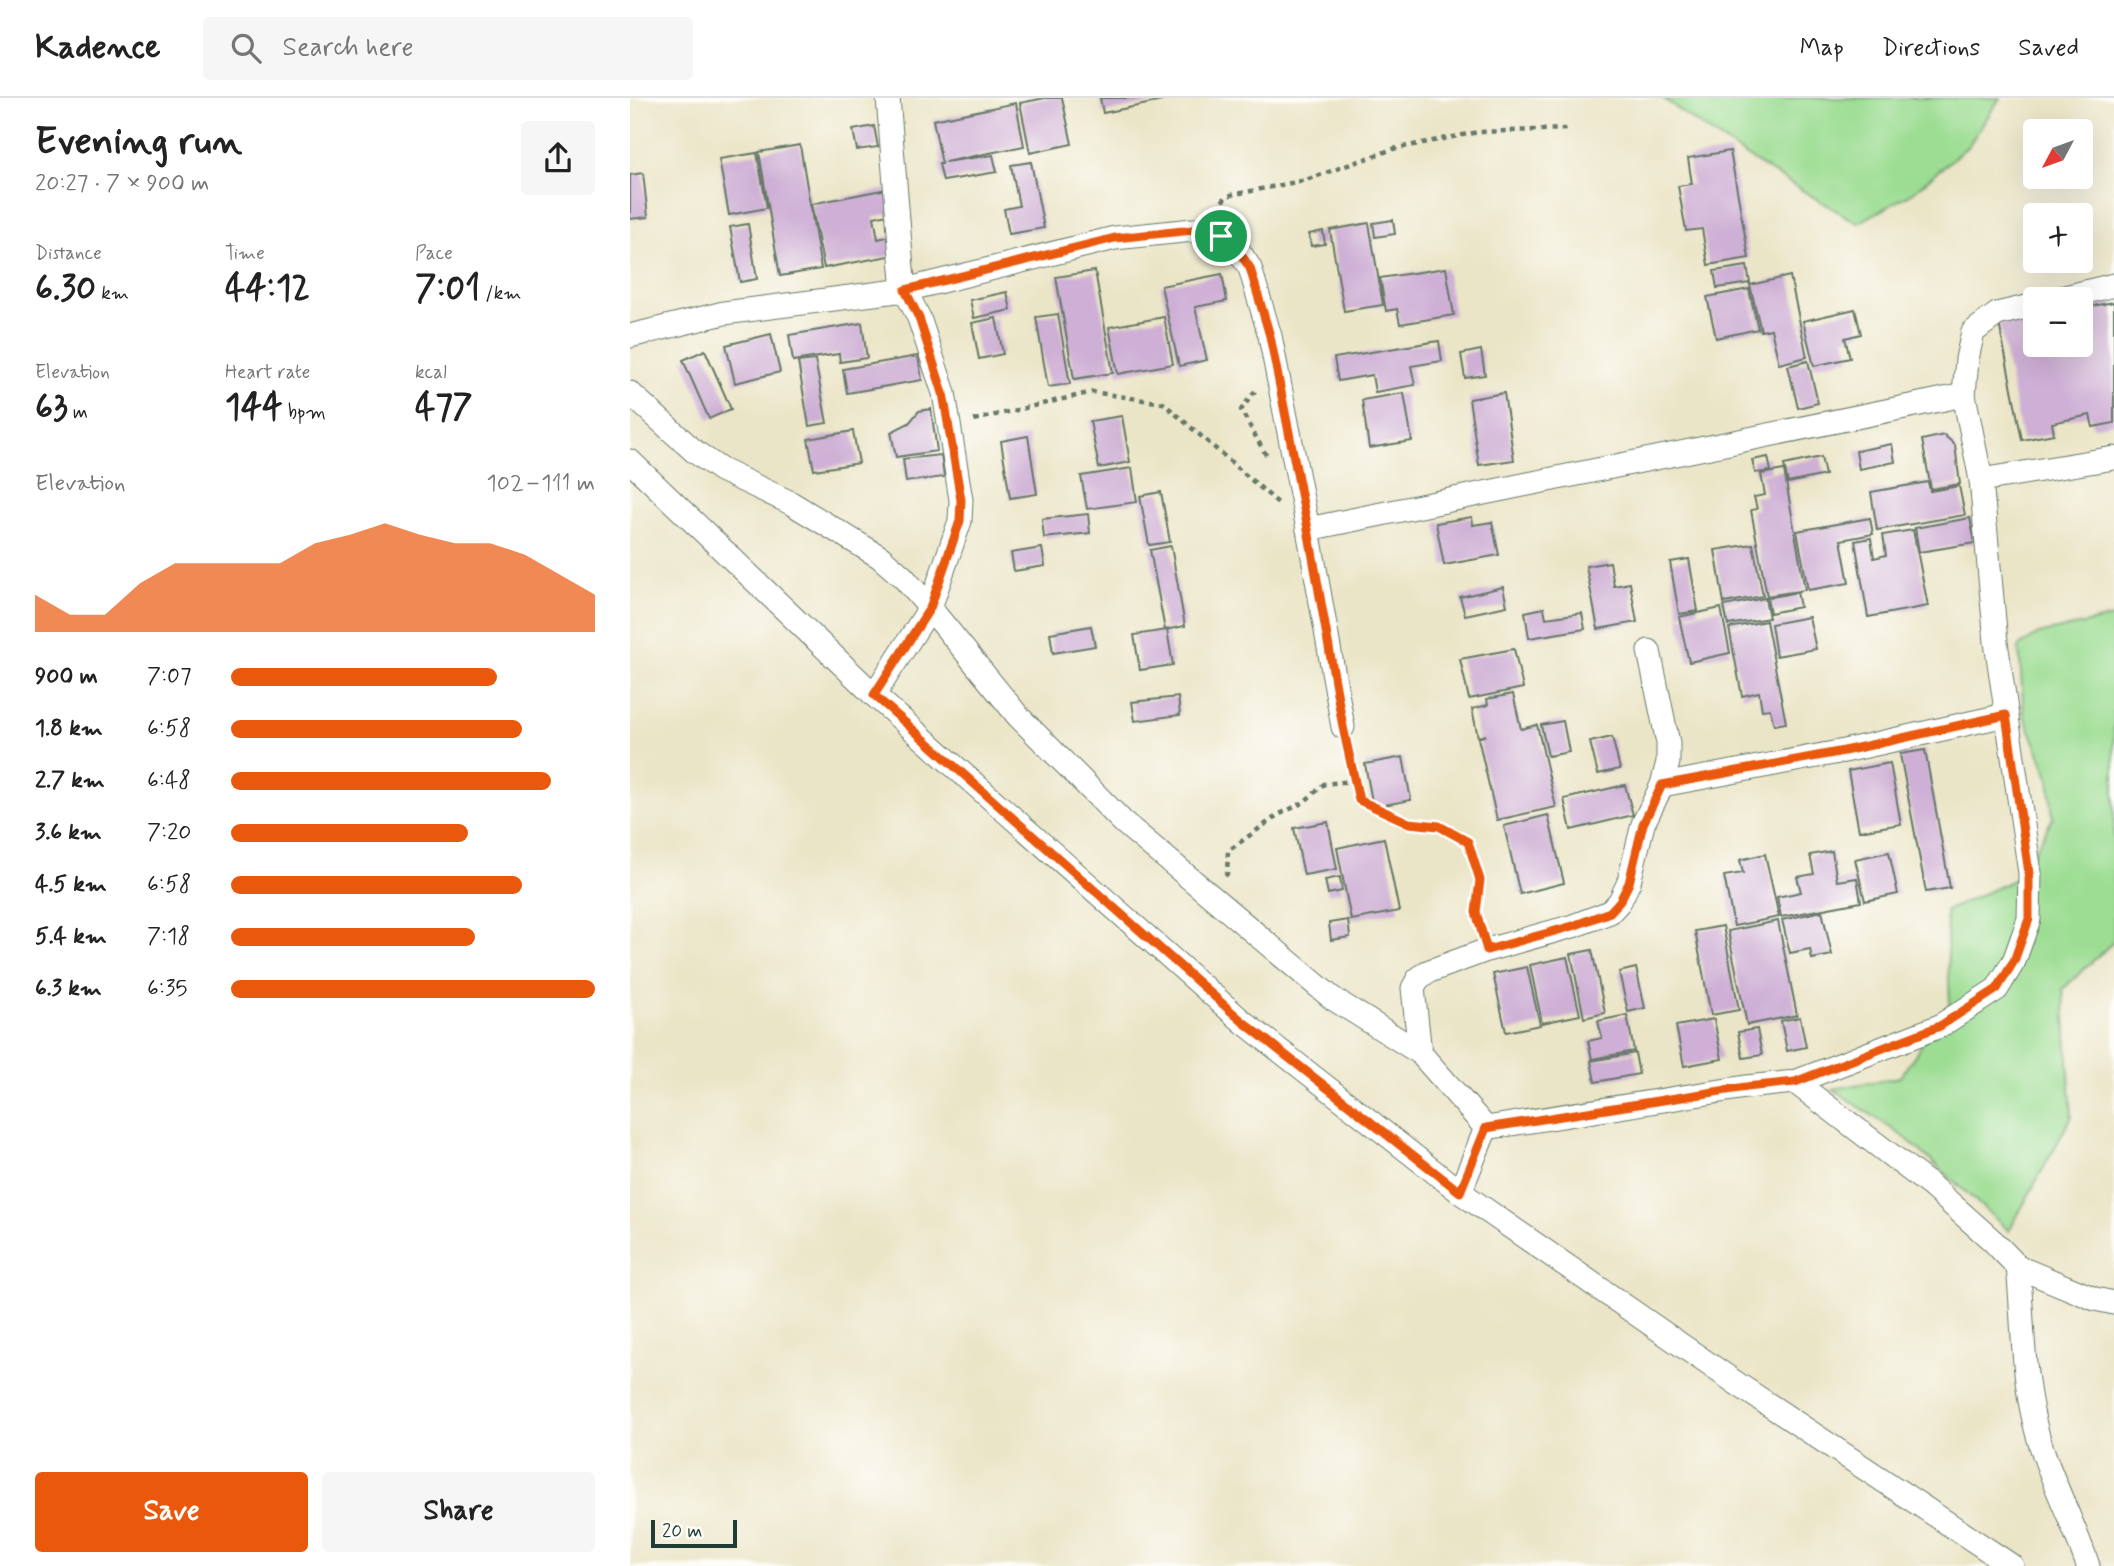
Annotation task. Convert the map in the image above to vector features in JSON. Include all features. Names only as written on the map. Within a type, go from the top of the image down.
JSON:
[{"type":"street","points":[[874,695],[930,608],[960,521],[961,500],[939,381],[919,318],[902,281],[888,98]]},
{"type":"street","points":[[630,336],[724,313],[905,290],[1115,238],[1203,229],[1221,236],[1238,250],[1250,268],[1270,336],[1343,727]]},
{"type":"street","points":[[2093,290],[2114,285]]},
{"type":"street","points":[[1486,1128],[1746,1087],[1795,1082],[1940,1026],[1997,989],[2014,961],[2029,919],[2029,873],[1996,642],[1981,480],[1964,395],[1967,359],[1973,332],[1997,314],[2023,308]]},
{"type":"street","points":[[630,393],[694,451],[721,470],[791,503],[880,556],[930,608],[1018,716],[1147,844],[1332,998],[1420,1054],[1486,1128]]},
{"type":"street","points":[[1308,529],[1964,395]]},
{"type":"street","points":[[1981,480],[2114,458]]},
{"type":"street","points":[[630,461],[874,695],[1242,1021],[1460,1192],[1739,1385],[2012,1566]]},
{"type":"street","points":[[1420,1054],[1413,988],[1418,979],[1427,972],[1487,950],[1573,926],[1610,912],[1620,901],[1629,883],[1643,824],[1662,785],[1668,762],[1668,743],[1649,651]]},
{"type":"street","points":[[1662,785],[1844,751],[2006,715]]},
{"type":"street","points":[[1795,1082],[1930,1185],[2018,1267],[2095,1299],[2114,1303]]},
{"type":"street","points":[[1460,1192],[1486,1128]]},
{"type":"street","points":[[2018,1267],[2025,1362],[2032,1412],[2045,1459],[2088,1566]]},
{"type":"path","points":[[1203,229],[1226,196],[1306,180],[1393,149],[1478,132],[1567,129]]},
{"type":"path","points":[[949,425],[1093,392],[1163,403],[1308,529]]},
{"type":"path","points":[[1343,727],[1359,800],[1409,823],[1439,826],[1468,842],[1480,880],[1476,912],[1487,950]]},
{"type":"path","points":[[1210,896],[1227,874],[1228,851],[1240,840],[1304,802],[1324,784],[1353,781]]},
{"type":"green space","points":[[1663,98],[2000,98],[1968,146],[1912,193],[1858,223],[1734,148]]},
{"type":"green space","points":[[2114,617],[2114,941],[2063,989],[2072,1116],[2009,1231],[1907,1139],[1833,1089],[1900,1077],[1950,1003],[1946,911],[2020,877],[2053,818],[2049,777],[2024,715],[2019,646],[2039,634]]},
{"type":"building","points":[[1062,98],[1072,144],[1030,153],[1020,103]]},
{"type":"building","points":[[1100,98],[1161,98],[1162,101],[1103,113]]},
{"type":"building","points":[[1016,103],[1024,146],[945,162],[993,155],[997,172],[943,181],[933,120]]},
{"type":"building","points":[[874,126],[878,147],[857,150],[853,130]]},
{"type":"building","points":[[800,145],[821,269],[780,276],[759,152]]},
{"type":"building","points":[[1730,151],[1749,258],[1708,265],[1702,229],[1686,231],[1678,186],[1692,184],[1688,158]]},
{"type":"building","points":[[757,153],[767,208],[729,215],[719,159]]},
{"type":"building","points":[[1031,162],[1044,228],[1009,234],[1004,209],[1019,206],[1011,165]]},
{"type":"building","points":[[643,173],[648,217],[630,219],[630,175]]},
{"type":"building","points":[[887,189],[892,213],[874,217],[878,239],[896,235],[900,254],[824,268],[811,204]]},
{"type":"building","points":[[1393,220],[1395,234],[1375,237],[1373,223]]},
{"type":"building","points":[[1369,223],[1383,305],[1344,311],[1330,230]]},
{"type":"building","points":[[748,224],[757,279],[740,282],[730,227]]},
{"type":"building","points":[[1323,231],[1325,244],[1311,246],[1309,234]]},
{"type":"building","points":[[1747,266],[1750,283],[1717,288],[1714,271]]},
{"type":"building","points":[[1446,268],[1454,315],[1400,324],[1397,309],[1386,311],[1380,278]]},
{"type":"building","points":[[1095,271],[1113,373],[1074,379],[1056,277]]},
{"type":"building","points":[[1222,274],[1227,301],[1195,307],[1207,360],[1179,366],[1161,286]]},
{"type":"building","points":[[1790,276],[1807,357],[1779,364],[1771,329],[1761,331],[1750,285]]},
{"type":"building","points":[[1749,289],[1758,329],[1716,338],[1707,297]]},
{"type":"building","points":[[1007,292],[1011,310],[974,318],[970,300]]},
{"type":"building","points":[[2114,302],[2114,423],[2093,427],[2090,415],[2052,423],[2054,434],[2022,440],[1999,323],[2023,318],[2023,357],[2093,357],[2093,306]]},
{"type":"building","points":[[1855,309],[1861,334],[1845,338],[1850,358],[1814,366],[1803,321]]},
{"type":"building","points":[[1058,314],[1070,384],[1048,387],[1036,317]]},
{"type":"building","points":[[1164,317],[1173,364],[1118,374],[1109,327]]},
{"type":"building","points":[[996,318],[1003,354],[979,359],[972,323]]},
{"type":"building","points":[[862,323],[867,358],[840,362],[839,354],[793,361],[789,335]]},
{"type":"building","points":[[771,334],[780,372],[735,383],[726,345]]},
{"type":"building","points":[[1439,341],[1442,361],[1411,366],[1415,385],[1375,392],[1372,375],[1338,381],[1334,358]]},
{"type":"building","points":[[705,350],[731,409],[709,419],[683,360]]},
{"type":"building","points":[[1481,350],[1485,375],[1465,378],[1461,354]]},
{"type":"building","points":[[918,356],[922,380],[847,393],[843,369]]},
{"type":"building","points":[[815,360],[827,423],[809,426],[798,362]]},
{"type":"building","points":[[1808,361],[1818,403],[1798,408],[1788,366]]},
{"type":"building","points":[[1404,393],[1412,441],[1369,448],[1362,400]]},
{"type":"building","points":[[1504,393],[1514,460],[1479,465],[1469,399]]},
{"type":"building","points":[[931,409],[937,451],[896,457],[891,432],[909,423],[919,411]]},
{"type":"building","points":[[1122,416],[1130,462],[1099,468],[1090,421]]},
{"type":"building","points":[[853,431],[859,463],[814,470],[808,439]]},
{"type":"building","points":[[1944,435],[1955,445],[1960,484],[1931,489],[1922,440]]},
{"type":"building","points":[[1028,436],[1037,494],[1010,498],[1001,441]]},
{"type":"building","points":[[1892,444],[1895,462],[1859,469],[1856,451]]},
{"type":"building","points":[[941,455],[944,477],[906,482],[903,459]]},
{"type":"building","points":[[1768,457],[1771,471],[1755,473],[1752,460]]},
{"type":"building","points":[[1821,457],[1825,475],[1788,483],[1784,465]]},
{"type":"building","points":[[1132,468],[1137,502],[1087,509],[1081,476]]},
{"type":"building","points":[[1784,470],[1805,590],[1767,596],[1751,510],[1757,509],[1754,497],[1765,495],[1761,474]]},
{"type":"building","points":[[1928,482],[1930,491],[1959,486],[1965,515],[1877,530],[1871,492]]},
{"type":"building","points":[[1161,492],[1170,542],[1149,545],[1140,496]]},
{"type":"building","points":[[1088,514],[1090,533],[1044,538],[1042,519]]},
{"type":"building","points":[[1472,517],[1473,525],[1492,522],[1499,555],[1444,565],[1436,523]]},
{"type":"building","points":[[1870,518],[1873,534],[1841,540],[1849,583],[1808,590],[1797,531]]},
{"type":"building","points":[[1970,518],[1975,543],[1919,552],[1915,528]]},
{"type":"building","points":[[1913,530],[1928,606],[1868,617],[1855,541],[1871,538],[1874,558],[1886,555],[1883,535]]},
{"type":"building","points":[[1753,544],[1763,596],[1724,603],[1715,550]]},
{"type":"building","points":[[1171,546],[1185,626],[1165,630],[1150,550]]},
{"type":"building","points":[[1042,548],[1045,566],[1014,571],[1011,553]]},
{"type":"building","points":[[1689,559],[1698,611],[1679,614],[1670,562]]},
{"type":"building","points":[[1610,562],[1614,586],[1630,583],[1637,622],[1598,629],[1586,566]]},
{"type":"building","points":[[1503,587],[1507,606],[1465,615],[1460,597]]},
{"type":"building","points":[[1797,592],[1800,607],[1770,613],[1767,598]]},
{"type":"building","points":[[1765,598],[1769,618],[1728,625],[1724,606]]},
{"type":"building","points":[[1544,608],[1546,618],[1582,613],[1585,629],[1529,638],[1525,612]]},
{"type":"building","points":[[1721,608],[1730,653],[1689,662],[1679,617]]},
{"type":"building","points":[[1809,617],[1816,649],[1776,656],[1771,624]]},
{"type":"building","points":[[1766,621],[1786,723],[1774,725],[1770,709],[1762,710],[1759,692],[1742,696],[1729,628]]},
{"type":"building","points":[[1091,626],[1095,646],[1053,653],[1050,633]]},
{"type":"building","points":[[1167,630],[1173,665],[1140,670],[1134,635]]},
{"type":"building","points":[[1514,649],[1523,688],[1469,699],[1460,659]]},
{"type":"building","points":[[1513,694],[1521,729],[1537,725],[1556,807],[1497,820],[1478,738],[1486,735],[1478,737],[1472,709],[1488,705],[1487,699]]},
{"type":"building","points":[[1178,697],[1180,715],[1135,721],[1132,702]]},
{"type":"building","points":[[1563,721],[1569,752],[1548,756],[1541,725]]},
{"type":"building","points":[[1612,737],[1620,769],[1598,774],[1590,742]]},
{"type":"building","points":[[1925,750],[1950,888],[1926,892],[1900,754]]},
{"type":"building","points":[[1403,757],[1411,800],[1373,807],[1365,764]]},
{"type":"building","points":[[1890,763],[1901,824],[1859,831],[1848,771]]},
{"type":"building","points":[[1625,785],[1633,815],[1571,830],[1564,799]]},
{"type":"building","points":[[1548,815],[1564,883],[1520,894],[1504,826]]},
{"type":"building","points":[[1328,822],[1337,869],[1304,875],[1294,828]]},
{"type":"building","points":[[1384,838],[1399,911],[1351,920],[1337,848]]},
{"type":"building","points":[[1832,851],[1837,881],[1857,878],[1861,902],[1781,917],[1777,897],[1801,892],[1797,877],[1814,874],[1810,855]]},
{"type":"building","points":[[1889,852],[1898,894],[1865,901],[1855,859]]},
{"type":"building","points":[[1765,854],[1779,917],[1734,926],[1724,876],[1743,873],[1740,860]]},
{"type":"building","points":[[1340,877],[1342,891],[1328,894],[1325,880]]},
{"type":"building","points":[[1822,911],[1832,955],[1812,959],[1810,949],[1790,953],[1782,920]]},
{"type":"building","points":[[1348,920],[1350,937],[1331,940],[1329,923]]},
{"type":"building","points":[[1778,921],[1797,1015],[1747,1025],[1728,931]]},
{"type":"building","points":[[1723,926],[1739,1010],[1711,1015],[1695,931]]},
{"type":"building","points":[[1592,950],[1605,1013],[1584,1018],[1571,954]]},
{"type":"building","points":[[1567,957],[1580,1015],[1542,1023],[1530,965]]},
{"type":"building","points":[[1527,967],[1540,1025],[1506,1032],[1493,974]]},
{"type":"building","points":[[1636,968],[1645,1008],[1628,1012],[1619,972]]},
{"type":"building","points":[[1627,1015],[1634,1051],[1592,1059],[1588,1041],[1602,1038],[1598,1021]]},
{"type":"building","points":[[1800,1017],[1806,1047],[1787,1051],[1781,1021]]},
{"type":"building","points":[[1714,1019],[1722,1059],[1684,1066],[1676,1026]]},
{"type":"building","points":[[1757,1029],[1762,1055],[1743,1058],[1738,1032]]},
{"type":"building","points":[[1635,1053],[1639,1074],[1595,1082],[1591,1061]]},
{"type":"route","points":[[1203,229],[1221,236],[1238,250],[1250,268],[1270,336],[1343,727],[1350,750],[1353,781],[1359,800],[1409,823],[1439,826],[1468,842],[1480,880],[1476,912],[1487,950],[1573,926],[1610,912],[1620,901],[1629,883],[1643,824],[1662,785],[1844,751],[2006,715],[2029,873],[2029,919],[2014,961],[1997,989],[1940,1026],[1795,1082],[1746,1087],[1486,1128],[1460,1192],[1242,1021],[874,695],[930,608],[960,521],[961,500],[943,393],[919,318],[905,290],[1115,238],[1203,229]]}]
